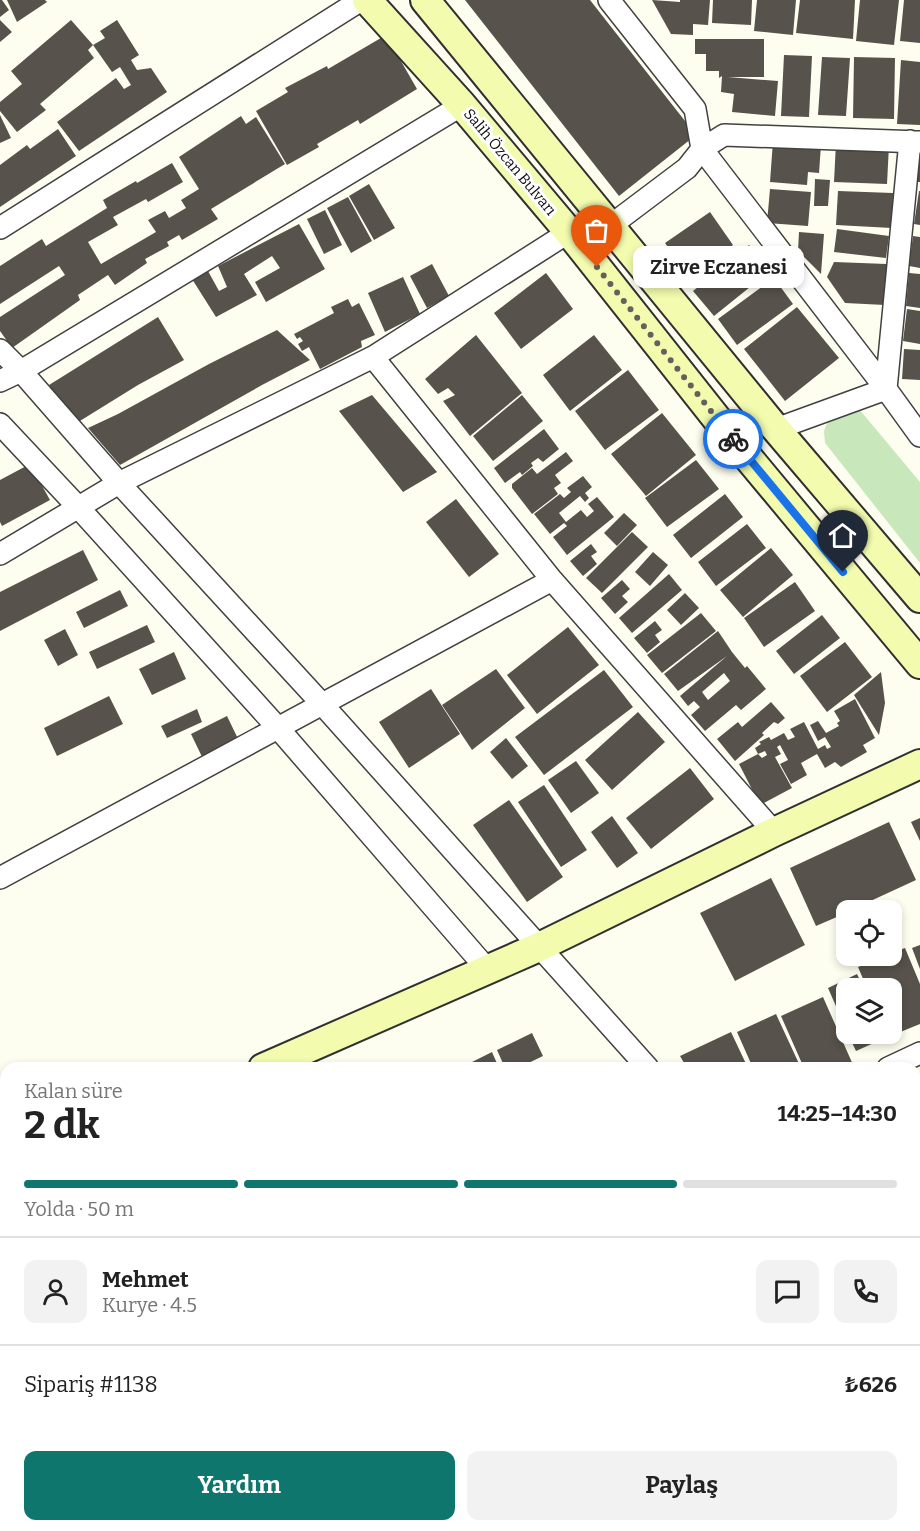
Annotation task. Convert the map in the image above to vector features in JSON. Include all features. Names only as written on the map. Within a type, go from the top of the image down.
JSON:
[{"type":"main road","name":"Salih Özcan Bulvarı","points":[[367,0],[462,105],[569,232],[736,443],[920,664]]},
{"type":"main road","points":[[425,0],[776,429],[920,598]]},
{"type":"main road","points":[[276,1062],[539,947],[774,832],[920,764]]},
{"type":"street","points":[[0,228],[361,0]]},
{"type":"street","points":[[609,0],[696,109],[702,148],[919,433]]},
{"type":"street","points":[[0,381],[21,371],[462,105]]},
{"type":"street","points":[[610,226],[687,168],[702,148],[724,135],[915,142],[886,389]]},
{"type":"street","points":[[0,554],[118,483],[373,357],[569,232]]},
{"type":"street","points":[[0,350],[118,483],[322,704],[643,1062]]},
{"type":"street","points":[[373,357],[552,579],[774,832]]},
{"type":"street","points":[[776,429],[886,389]]},
{"type":"street","points":[[0,424],[278,728],[487,969]]},
{"type":"street","points":[[0,879],[552,579]]},
{"type":"street","points":[[901,1062],[920,1053]]},
{"type":"green space","points":[[859,409],[920,482],[920,563],[825,443],[824,430],[831,420]]},
{"type":"building","points":[[0,0],[9,10],[0,17]]},
{"type":"building","points":[[7,0],[45,0],[47,2],[17,22]]},
{"type":"building","points":[[465,0],[590,0],[696,135],[619,196]]},
{"type":"building","points":[[652,0],[680,2],[680,0],[710,0],[708,25],[693,24],[693,35],[671,34]]},
{"type":"building","points":[[713,0],[752,0],[751,25],[712,23]]},
{"type":"building","points":[[757,0],[796,0],[793,35],[754,31]]},
{"type":"building","points":[[800,0],[855,0],[853,39],[796,33]]},
{"type":"building","points":[[860,0],[899,0],[894,45],[856,41]]},
{"type":"building","points":[[904,0],[920,0],[920,43],[900,41]]},
{"type":"building","points":[[0,20],[12,32],[0,42]]},
{"type":"building","points":[[71,20],[93,45],[88,50],[94,58],[40,104],[46,110],[17,132],[0,111],[0,102],[22,84],[11,71]]},
{"type":"building","points":[[117,20],[139,55],[131,60],[137,70],[151,68],[167,92],[79,151],[57,122],[116,78],[124,89],[131,85],[120,67],[112,72],[93,45],[105,38],[100,31]]},
{"type":"building","points":[[386,35],[417,89],[360,124],[358,120],[317,144],[319,147],[287,165],[256,111],[288,92],[285,88],[327,66],[328,69]]},
{"type":"building","points":[[695,39],[764,39],[764,77],[728,77],[778,81],[775,116],[732,112],[734,94],[721,92],[722,76],[719,78],[719,71],[706,71],[706,54],[695,54]]},
{"type":"building","points":[[784,55],[812,56],[809,117],[781,116]]},
{"type":"building","points":[[822,57],[850,58],[846,116],[818,115]]},
{"type":"building","points":[[854,57],[895,58],[894,119],[853,118]]},
{"type":"building","points":[[901,60],[920,62],[920,125],[897,124]]},
{"type":"building","points":[[0,115],[11,138],[0,143]]},
{"type":"building","points":[[241,116],[246,124],[256,117],[285,164],[211,209],[218,219],[182,240],[179,235],[167,242],[169,246],[145,259],[147,263],[115,285],[108,275],[78,295],[80,300],[12,348],[0,331],[0,317],[65,275],[59,266],[0,304],[0,266],[42,239],[46,246],[107,208],[103,200],[172,163],[183,182],[148,202],[146,199],[113,217],[118,225],[88,242],[101,264],[156,232],[148,220],[165,211],[169,218],[186,208],[181,200],[199,189],[179,157]]},
{"type":"building","points":[[58,129],[76,156],[0,207],[0,165],[27,145],[30,149]]},
{"type":"building","points":[[773,141],[821,145],[819,173],[808,172],[807,185],[770,182]]},
{"type":"building","points":[[836,143],[889,145],[887,184],[834,182]]},
{"type":"building","points":[[918,151],[920,151],[920,182],[916,182]]},
{"type":"building","points":[[815,179],[830,180],[828,206],[814,206]]},
{"type":"building","points":[[369,184],[395,228],[374,240],[349,196]]},
{"type":"building","points":[[770,189],[811,192],[808,226],[767,223]]},
{"type":"building","points":[[838,191],[893,193],[892,228],[836,225]]},
{"type":"building","points":[[920,191],[920,225],[914,224]]},
{"type":"building","points":[[348,197],[372,241],[351,253],[327,208]]},
{"type":"building","points":[[325,210],[342,245],[324,254],[307,219]]},
{"type":"building","points":[[710,212],[733,245],[688,276],[665,243]]},
{"type":"building","points":[[299,224],[325,269],[266,302],[255,282],[280,268],[272,256],[244,274],[257,295],[216,317],[192,279],[208,271],[219,291],[227,287],[218,266]]},
{"type":"building","points":[[837,229],[889,236],[886,258],[834,252]]},
{"type":"building","points":[[799,232],[824,234],[821,274],[798,251]]},
{"type":"building","points":[[913,236],[920,237],[920,268],[909,266]]},
{"type":"building","points":[[749,245],[770,271],[714,316],[693,291]]},
{"type":"building","points":[[834,262],[887,264],[885,305],[845,303],[827,277]]},
{"type":"building","points":[[432,264],[449,296],[427,308],[410,276]]},
{"type":"building","points":[[546,273],[573,309],[521,349],[494,313]]},
{"type":"building","points":[[909,273],[920,274],[920,308],[906,306]]},
{"type":"building","points":[[403,277],[420,314],[385,332],[368,293]]},
{"type":"building","points":[[774,278],[793,304],[737,345],[718,319]]},
{"type":"building","points":[[348,299],[352,307],[359,303],[375,335],[361,341],[362,347],[320,369],[309,347],[302,351],[298,344],[303,341],[300,337],[297,339],[294,334],[334,313],[331,307]]},
{"type":"building","points":[[797,307],[839,358],[785,401],[744,349]]},
{"type":"building","points":[[907,309],[920,311],[920,344],[903,341]]},
{"type":"building","points":[[158,317],[184,360],[75,424],[49,385]]},
{"type":"building","points":[[277,330],[310,360],[120,465],[88,428],[118,414]]},
{"type":"building","points":[[476,335],[522,393],[470,436],[443,401],[455,395],[448,388],[438,394],[425,379]]},
{"type":"building","points":[[594,335],[622,370],[570,411],[543,375]]},
{"type":"building","points":[[904,349],[920,350],[920,380],[902,379]]},
{"type":"building","points":[[628,370],[659,410],[605,450],[575,411]]},
{"type":"building","points":[[372,395],[437,472],[403,492],[339,411]]},
{"type":"building","points":[[522,395],[543,421],[493,461],[473,436]]},
{"type":"building","points":[[662,413],[696,455],[646,496],[611,454]]},
{"type":"building","points":[[544,429],[559,449],[543,462],[538,458],[531,463],[533,466],[522,475],[520,472],[505,483],[494,468]]},
{"type":"building","points":[[566,452],[573,461],[555,475],[561,483],[554,488],[558,494],[532,514],[512,488],[512,484],[532,468],[537,474]]},
{"type":"building","points":[[696,460],[719,489],[667,527],[645,498]]},
{"type":"building","points":[[30,464],[50,500],[2,526],[0,522],[0,480]]},
{"type":"building","points":[[583,476],[592,487],[585,493],[589,498],[585,502],[580,496],[559,513],[566,522],[581,510],[587,517],[594,511],[588,504],[597,497],[614,517],[567,555],[553,537],[567,526],[564,523],[550,534],[534,514],[560,494],[564,498],[571,492],[567,488]]},
{"type":"building","points":[[725,494],[743,517],[691,558],[673,535]]},
{"type":"building","points":[[456,499],[499,554],[469,577],[426,522]]},
{"type":"building","points":[[624,513],[637,525],[617,546],[604,533]]},
{"type":"building","points":[[747,524],[766,548],[716,586],[698,562]]},
{"type":"building","points":[[632,532],[648,547],[602,593],[586,578]]},
{"type":"building","points":[[591,544],[597,552],[591,556],[597,564],[583,576],[570,561]]},
{"type":"building","points":[[771,548],[793,575],[743,617],[720,590]]},
{"type":"building","points":[[83,550],[98,580],[0,631],[0,592]]},
{"type":"building","points":[[653,552],[668,565],[650,586],[635,572]]},
{"type":"building","points":[[669,574],[682,590],[632,633],[619,618]]},
{"type":"building","points":[[622,580],[630,589],[622,596],[628,602],[615,614],[601,598]]},
{"type":"building","points":[[795,582],[815,611],[764,647],[744,618]]},
{"type":"building","points":[[120,590],[128,606],[84,628],[76,612]]},
{"type":"building","points":[[685,593],[699,608],[681,625],[667,610]]},
{"type":"building","points":[[701,613],[716,631],[662,673],[647,655]]},
{"type":"building","points":[[822,615],[840,638],[794,674],[776,651]]},
{"type":"building","points":[[655,621],[662,630],[655,635],[660,642],[647,653],[634,638]]},
{"type":"building","points":[[147,625],[155,642],[97,669],[89,652]]},
{"type":"building","points":[[568,627],[599,665],[537,714],[507,675]]},
{"type":"building","points":[[65,629],[78,655],[58,666],[44,640]]},
{"type":"building","points":[[718,631],[745,668],[747,666],[766,689],[741,710],[736,705],[705,731],[691,715],[700,707],[694,701],[688,706],[680,696],[727,656],[678,691],[664,674]],"holes":[[[724,673],[730,681],[708,700],[702,692]]]},
{"type":"building","points":[[845,642],[872,677],[827,712],[800,676]]},
{"type":"building","points":[[174,652],[186,679],[152,695],[139,669]]},
{"type":"building","points":[[496,669],[525,708],[472,750],[442,705]]},
{"type":"building","points":[[604,670],[633,707],[544,775],[515,737]]},
{"type":"building","points":[[881,672],[885,703],[879,735],[854,695]]},
{"type":"building","points":[[431,689],[460,734],[409,768],[379,722]]},
{"type":"building","points":[[109,696],[123,724],[57,756],[44,728]]},
{"type":"building","points":[[855,699],[875,738],[863,745],[867,752],[841,767],[835,762],[825,768],[817,754],[801,763],[807,775],[791,784],[780,764],[788,760],[780,745],[777,747],[781,754],[775,757],[792,788],[760,805],[739,764],[758,754],[755,748],[761,744],[759,742],[769,737],[771,740],[784,733],[788,740],[795,737],[790,729],[804,722],[818,749],[825,745],[827,749],[831,747],[825,737],[818,741],[810,725],[818,721],[826,733],[839,726],[837,723],[840,721],[834,711]],"holes":[[[765,751],[767,755],[762,758],[758,754]]]},
{"type":"building","points":[[771,702],[785,718],[778,724],[774,722],[762,733],[764,735],[735,761],[717,739],[738,722],[742,727]]},
{"type":"building","points":[[197,709],[202,722],[167,738],[161,726]]},
{"type":"building","points":[[638,712],[665,742],[612,790],[585,760]]},
{"type":"building","points":[[227,716],[241,745],[205,763],[191,734]]},
{"type":"building","points":[[506,738],[528,766],[512,779],[490,752]]},
{"type":"building","points":[[576,761],[599,793],[571,813],[548,780]]},
{"type":"building","points":[[690,768],[714,799],[651,849],[626,818]]},
{"type":"building","points":[[544,785],[587,850],[561,867],[518,802]]},
{"type":"building","points":[[509,800],[563,877],[527,902],[473,825]]},
{"type":"building","points":[[612,816],[638,853],[617,868],[591,832]]},
{"type":"building","points":[[920,818],[920,841],[911,822]]},
{"type":"building","points":[[889,822],[916,880],[873,900],[836,900],[836,917],[816,926],[790,868]]},
{"type":"building","points":[[771,878],[805,945],[735,981],[700,913]]},
{"type":"building","points":[[920,945],[920,969],[912,948]]},
{"type":"building","points":[[905,948],[920,984],[920,1024],[902,1031],[902,978],[863,978],[858,967],[902,966],[902,949]]},
{"type":"building","points":[[836,984],[836,1006],[828,988]]},
{"type":"building","points":[[823,997],[836,1026],[836,1044],[844,1044],[852,1062],[801,1062],[781,1016]]},
{"type":"building","points":[[776,1014],[798,1062],[750,1062],[737,1032]]},
{"type":"building","points":[[731,1032],[745,1062],[684,1062],[680,1056]]},
{"type":"building","points":[[532,1033],[543,1056],[530,1062],[502,1062],[497,1050]]},
{"type":"building","points":[[853,1044],[872,1044],[856,1051]]},
{"type":"building","points":[[492,1052],[496,1062],[472,1062]]},
{"type":"way so far","points":[[597,267],[733,439]]},
{"type":"place","name":"Zirve Eczanesi","points":[[597,267]]},
{"type":"route","points":[[733,439],[843,572]]}]
